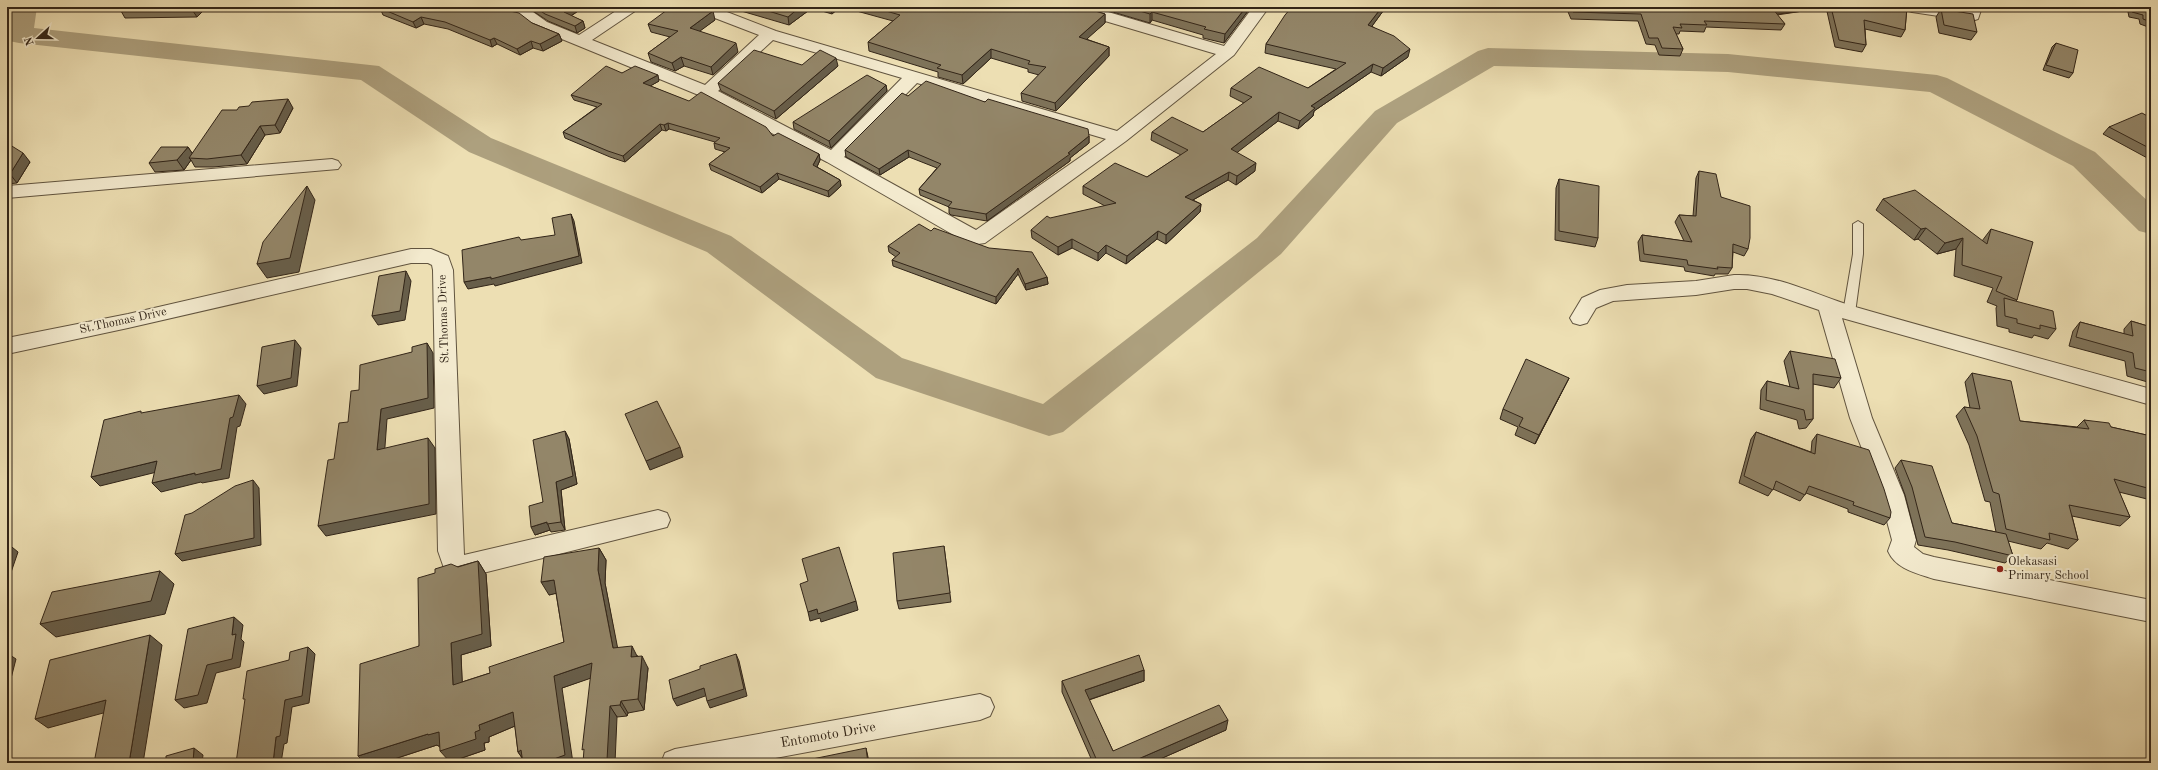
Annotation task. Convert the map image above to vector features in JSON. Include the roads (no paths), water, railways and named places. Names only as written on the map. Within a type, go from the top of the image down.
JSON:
[{"type":"street","points":[[505,7],[510,11],[527,15],[541,25],[707,92],[833,158],[971,236],[978,238],[1120,137],[1228,52],[1262,7]]},
{"type":"street","points":[[580,41],[634,7]]},
{"type":"street","points":[[700,7],[770,34],[1120,137]]},
{"type":"street","points":[[1074,7],[1228,52]]},
{"type":"street","points":[[1912,7],[1962,16],[1972,16],[1974,7]]},
{"type":"street","points":[[707,92],[770,34]]},
{"type":"street","points":[[833,158],[912,77]]},
{"type":"street","points":[[7,192],[332,165]]},
{"type":"street","name":"St.Thomas Drive","points":[[7,346],[128,321],[411,256],[431,256],[441,261],[443,270],[450,552],[454,564],[467,566],[658,520]]},
{"type":"street","points":[[1580,318],[1586,304],[1592,300],[1605,297],[1634,292],[1696,288],[1732,282],[1747,282],[1775,288],[1839,310],[2151,397]]},
{"type":"street","points":[[1839,310],[1861,418],[1892,494],[1904,540],[1900,551],[1905,556],[1934,568],[2151,611]]},
{"type":"street","name":"Entomoto Drive","points":[[675,763],[980,707]]},
{"type":"lane","points":[[1839,310],[1858,254],[1858,224]]},
{"type":"waterway","points":[[23,7],[19,35],[369,72],[480,145],[719,244],[889,368],[1049,421],[1269,246],[1386,117],[1488,57],[1728,63],[1937,84],[2084,159],[2151,223]]},
{"type":"place","name":"Olekasasi Primary School","points":[[2000,569]]}]
